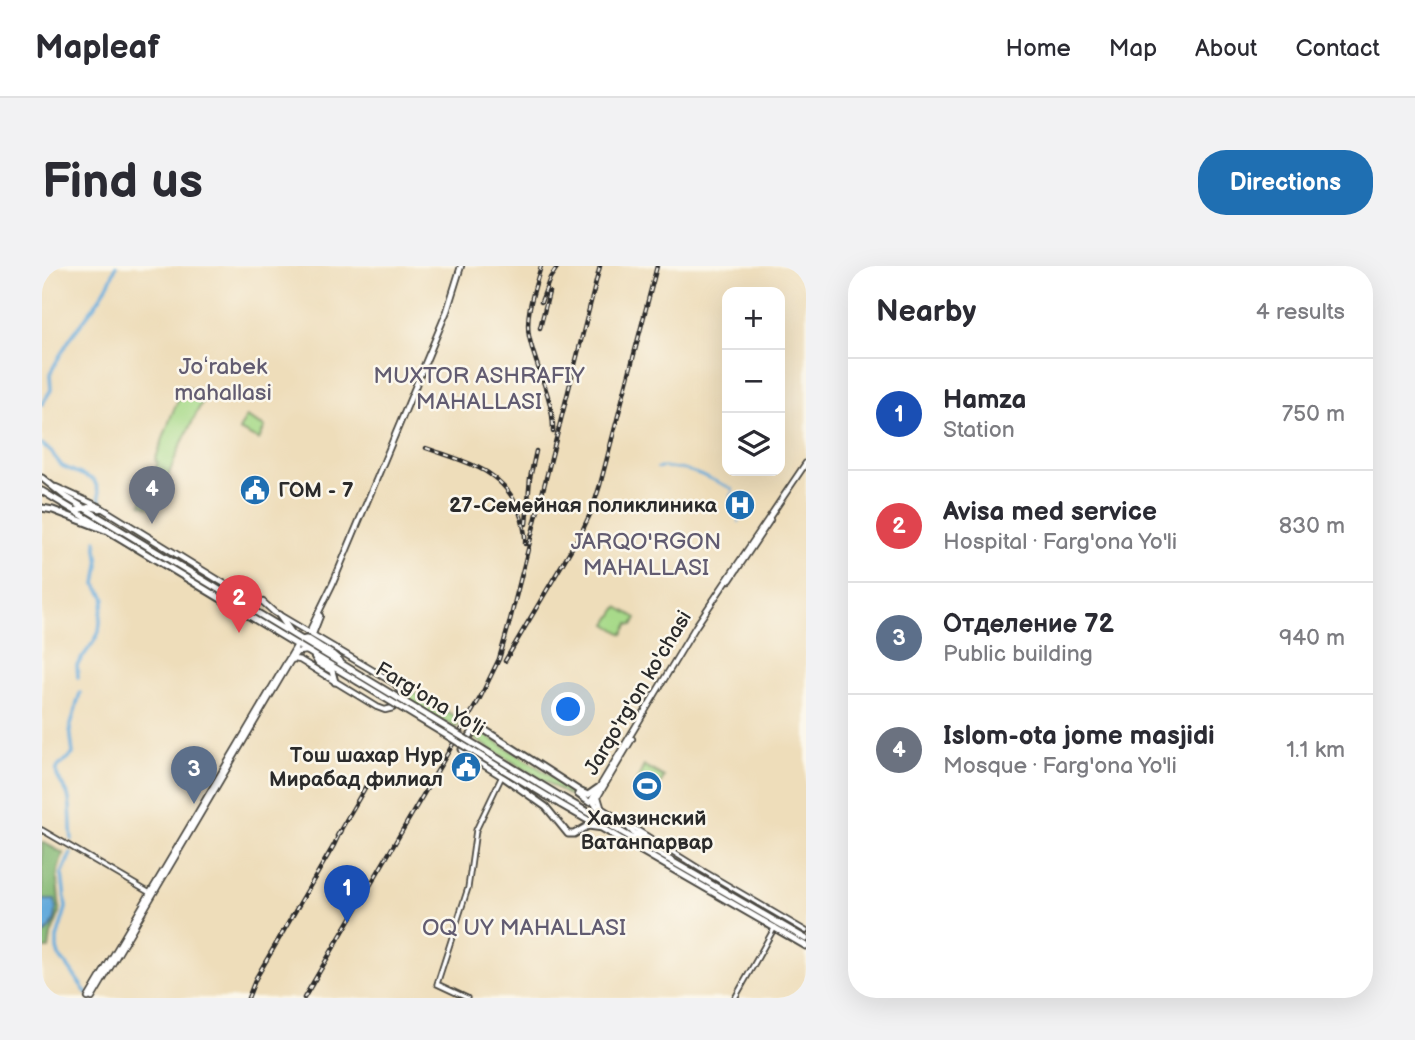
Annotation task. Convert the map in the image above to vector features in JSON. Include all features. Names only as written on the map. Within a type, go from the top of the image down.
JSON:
[{"type":"main road","points":[[317,645],[311,628],[313,622],[333,583],[447,311],[461,266]]},
{"type":"main road","name":"Jarqo'rg'on ko'chasi","points":[[591,802],[696,626],[806,465]]},
{"type":"main road","name":"Jarqo'rg'on ko'chasi","points":[[591,802],[598,796],[698,628],[806,465]]},
{"type":"main road","points":[[44,480],[93,503],[394,683],[400,690],[401,698],[395,707],[383,709],[300,663],[288,663]]},
{"type":"main road","name":"Farg'ona Yo'li","points":[[44,480],[292,635],[311,653],[348,672]]},
{"type":"main road","name":"Farg'ona Yo'li","points":[[42,491],[299,642],[603,828],[806,946]]},
{"type":"main road","points":[[76,502],[79,507],[77,510]]},
{"type":"main road","points":[[42,508],[70,512],[92,507],[104,511]]},
{"type":"main road","points":[[53,510],[115,534]]},
{"type":"main road","points":[[313,635],[333,583]]},
{"type":"main road","points":[[251,609],[256,608],[259,602]]},
{"type":"main road","points":[[279,615],[292,635]]},
{"type":"main road","points":[[300,626],[308,627],[313,622]]},
{"type":"main road","points":[[91,997],[299,642],[307,639],[332,654],[348,672],[338,677],[335,682]]},
{"type":"main road","points":[[288,663],[297,652],[311,653],[318,663],[332,671],[335,682]]},
{"type":"main road","points":[[598,788],[588,795],[581,792],[484,729],[477,731],[466,748],[466,754],[549,810],[566,833],[574,834],[588,826],[603,828]]},
{"type":"main road","points":[[545,769],[591,802]]},
{"type":"main road","points":[[581,792],[591,802]]},
{"type":"main road","points":[[598,796],[601,807]]},
{"type":"main road","points":[[574,834],[580,824],[575,809],[591,802]]},
{"type":"main road","name":"Farg'ona Yo'li","points":[[575,809],[806,939]]},
{"type":"main road","points":[[622,821],[664,858]]},
{"type":"street","points":[[467,998],[437,984],[468,888],[476,832],[502,776]]},
{"type":"street","points":[[591,802],[806,931]]},
{"type":"street","points":[[591,802],[650,839]]},
{"type":"street","points":[[42,830],[151,894]]},
{"type":"street","points":[[735,998],[775,927]]},
{"type":"green space","points":[[184,386],[205,396],[178,451],[155,509],[141,504]]},
{"type":"green space","points":[[246,417],[265,427],[259,440],[239,430]]},
{"type":"green space","points":[[618,607],[637,618],[623,634],[607,624]]},
{"type":"green space","points":[[410,690],[461,720],[456,728],[407,699]]},
{"type":"green space","points":[[479,731],[584,800],[575,799],[474,739]]},
{"type":"green space","name":"Хамзинский Ватанпарвар","points":[[644,766],[664,777],[651,801],[632,790]]},
{"type":"green space","points":[[42,842],[63,853],[57,880],[60,912],[49,949],[42,949]]},
{"type":"water","points":[[42,900],[55,900],[56,905],[53,923],[44,934],[42,934]]},
{"type":"waterway","points":[[42,404],[51,390],[52,370],[69,340],[102,294],[116,266]]},
{"type":"waterway","points":[[42,444],[62,466],[94,480],[100,502]]},
{"type":"waterway","points":[[657,468],[687,470],[733,489],[731,506],[740,511],[739,522]]},
{"type":"waterway","points":[[78,677],[77,665],[99,632],[105,598],[96,584],[99,565],[96,540]]},
{"type":"waterway","points":[[72,840],[69,800],[57,769],[73,754],[70,728],[80,693]]},
{"type":"waterway","points":[[71,853],[62,874],[66,908],[57,938],[57,949],[59,956],[87,994]]},
{"type":"railway","points":[[541,266],[531,301],[528,327],[551,407],[553,432]]},
{"type":"railway","points":[[541,302],[550,278],[558,266]]},
{"type":"railway","points":[[304,998],[480,698],[499,659],[600,266]]},
{"type":"railway","points":[[505,661],[592,510],[657,266]]},
{"type":"railway","points":[[540,328],[549,292]]},
{"type":"railway","points":[[426,448],[481,469],[503,485],[519,511],[525,544]]},
{"type":"railway","points":[[526,524],[530,478],[536,451]]},
{"type":"railway","points":[[337,836],[366,786]]},
{"type":"railway","points":[[248,998],[256,978],[341,830]]},
{"type":"place","name":"ГОМ - 7","points":[[255,490]]},
{"type":"place","name":"27-Семейная поликлиника","points":[[740,505]]},
{"type":"place","name":"Islom-ota jome masjidi","points":[[152,524]]},
{"type":"place","name":"Avisa med service","points":[[239,633]]},
{"type":"place","name":"Тош шахар Нур Мирабад филиал","points":[[466,767]]},
{"type":"place","name":"Хамзинский Ватанпарвар","points":[[647,786]]},
{"type":"place","name":"Отделение 72","points":[[194,804]]},
{"type":"place","name":"Hamza","points":[[347,923]]},
{"type":"district","name":"Joʻrabek mahallasi","points":[[223,380]]},
{"type":"district","name":"MUXTOR ASHRAFIY MAHALLASI","points":[[479,389]]},
{"type":"district","name":"JARQO'RGON MAHALLASI","points":[[646,555]]},
{"type":"district","name":"OQ UY MAHALLASI","points":[[524,928]]}]
